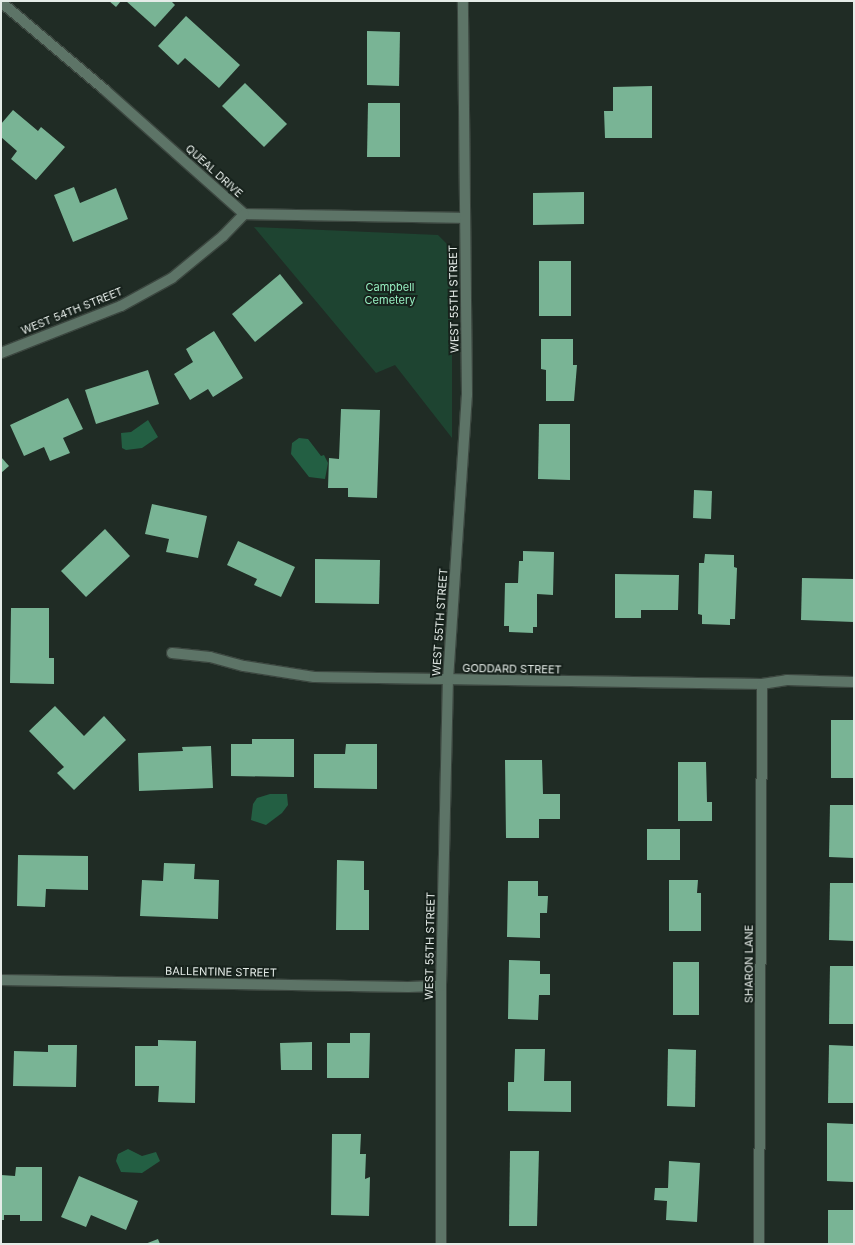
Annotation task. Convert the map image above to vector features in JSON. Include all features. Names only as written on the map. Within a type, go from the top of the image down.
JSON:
[{"type":"street","name":"WEST 55TH STREET","points":[[441,1244],[441,986],[448,680],[467,395],[463,1]]},
{"type":"street","name":"QUEAL DRIVE","points":[[1,2],[105,90],[244,214],[465,218]]},
{"type":"street","name":"WEST 54TH STREET","points":[[1,354],[121,306],[172,278],[223,236],[244,214]]},
{"type":"street","name":"GODDARD STREET","points":[[172,653],[210,657],[244,666],[314,677],[762,684],[788,680],[854,682]]},
{"type":"street","name":"SHARON LANE","points":[[759,1244],[762,684]]},
{"type":"street","name":"BALLENTINE STREET","points":[[1,980],[408,987],[441,986]]},
{"type":"green space","name":"Campbell Cemetery","points":[[254,227],[438,235],[452,249],[452,438],[395,365],[376,373]]},
{"type":"shaded area","points":[[148,420],[158,437],[142,448],[126,450],[122,448],[121,433],[131,432]]},
{"type":"shaded area","points":[[299,438],[308,439],[321,456],[324,455],[328,463],[325,479],[309,477],[291,454],[292,443]]},
{"type":"shaded area","points":[[270,794],[287,794],[288,805],[282,813],[266,825],[251,820],[253,804],[257,798]]},
{"type":"shaded area","points":[[128,1149],[142,1156],[156,1152],[160,1161],[142,1173],[121,1172],[116,1161],[118,1154]]},
{"type":"building","points":[[109,1],[121,1],[116,7]]},
{"type":"building","points":[[126,1],[171,1],[175,5],[155,27]]},
{"type":"building","points":[[186,16],[240,65],[219,88],[185,58],[178,65],[158,46]]},
{"type":"building","points":[[367,31],[400,32],[399,86],[367,85]]},
{"type":"building","points":[[245,83],[287,124],[264,147],[222,106]]},
{"type":"building","points":[[652,86],[652,138],[605,138],[604,111],[613,111],[613,87]]},
{"type":"building","points":[[368,103],[400,103],[400,157],[367,157]]},
{"type":"building","points":[[13,110],[38,131],[41,127],[65,147],[36,180],[11,159],[17,151],[1,137],[1,124]]},
{"type":"building","points":[[74,187],[80,203],[116,188],[128,219],[73,242],[54,195]]},
{"type":"building","points":[[584,192],[584,224],[533,225],[533,193]]},
{"type":"building","points":[[539,261],[571,261],[571,316],[539,316]]},
{"type":"building","points":[[280,274],[303,303],[255,342],[232,314]]},
{"type":"building","points":[[214,331],[243,378],[213,397],[208,389],[190,400],[174,374],[193,362],[186,349]]},
{"type":"building","points":[[541,339],[573,339],[573,365],[577,365],[574,401],[546,401],[546,370],[541,369]]},
{"type":"building","points":[[148,370],[159,404],[96,424],[85,390]]},
{"type":"building","points":[[68,398],[83,429],[63,438],[70,453],[50,461],[44,447],[24,456],[10,425]]},
{"type":"building","points":[[341,409],[380,410],[377,498],[348,497],[348,488],[328,488],[329,458],[339,459]]},
{"type":"building","points":[[539,424],[570,424],[570,480],[538,479]]},
{"type":"building","points":[[1,457],[9,466],[1,473]]},
{"type":"building","points":[[694,490],[712,491],[711,519],[693,518]]},
{"type":"building","points":[[152,504],[207,516],[198,558],[166,552],[169,539],[145,534]]},
{"type":"building","points":[[105,529],[130,556],[86,597],[61,571]]},
{"type":"building","points":[[238,541],[295,567],[281,597],[254,585],[257,579],[227,565]]},
{"type":"building","points":[[523,551],[554,552],[553,595],[537,594],[537,627],[533,627],[533,633],[509,632],[509,626],[504,626],[505,583],[518,583],[519,561],[523,561]]},
{"type":"building","points":[[705,554],[734,555],[734,567],[737,568],[735,619],[730,619],[730,625],[702,624],[702,615],[698,614],[699,563],[704,563]]},
{"type":"building","points":[[315,559],[380,560],[379,604],[315,603]]},
{"type":"building","points":[[615,574],[679,575],[678,610],[641,610],[641,618],[615,618]]},
{"type":"building","points":[[802,578],[854,579],[854,622],[801,620]]},
{"type":"building","points":[[11,608],[49,608],[49,658],[54,658],[54,684],[10,683]]},
{"type":"building","points":[[55,706],[84,736],[104,716],[126,740],[74,790],[57,773],[64,767],[29,731]]},
{"type":"building","points":[[831,720],[854,720],[854,778],[831,778]]},
{"type":"building","points":[[252,739],[294,739],[294,777],[231,776],[231,744],[252,744]]},
{"type":"building","points":[[346,744],[377,744],[377,789],[314,788],[314,754],[345,754]]},
{"type":"building","points":[[211,746],[213,788],[139,791],[138,753],[183,751],[182,747]]},
{"type":"building","points":[[505,760],[542,760],[543,794],[560,794],[560,819],[539,819],[539,838],[506,838]]},
{"type":"building","points":[[678,762],[706,762],[707,802],[712,802],[712,821],[678,821]]},
{"type":"building","points":[[830,805],[854,805],[854,858],[829,857]]},
{"type":"building","points":[[647,829],[680,829],[680,860],[647,860]]},
{"type":"building","points":[[18,855],[88,856],[88,890],[46,889],[45,907],[17,906]]},
{"type":"building","points":[[337,860],[364,861],[364,890],[369,890],[369,930],[336,930]]},
{"type":"building","points":[[164,863],[195,864],[194,879],[219,880],[218,919],[140,916],[142,880],[163,881]]},
{"type":"building","points":[[669,880],[698,880],[697,893],[701,893],[701,931],[669,931]]},
{"type":"building","points":[[508,881],[538,881],[538,896],[548,896],[547,913],[540,913],[540,938],[507,937]]},
{"type":"building","points":[[830,883],[854,883],[854,941],[829,940]]},
{"type":"building","points":[[509,960],[540,961],[540,974],[550,974],[550,995],[539,995],[538,1020],[508,1019]]},
{"type":"building","points":[[673,962],[699,962],[699,1015],[673,1015]]},
{"type":"building","points":[[830,966],[854,966],[854,1024],[829,1024]]},
{"type":"building","points":[[350,1033],[370,1033],[369,1078],[327,1078],[327,1043],[350,1043]]},
{"type":"building","points":[[158,1040],[196,1041],[195,1103],[158,1102],[159,1086],[135,1086],[135,1046],[158,1046]]},
{"type":"building","points":[[312,1042],[312,1070],[281,1070],[280,1043]]},
{"type":"building","points":[[48,1045],[77,1045],[76,1087],[13,1086],[14,1051],[48,1052]]},
{"type":"building","points":[[829,1045],[854,1046],[854,1103],[828,1103]]},
{"type":"building","points":[[515,1049],[545,1049],[544,1081],[571,1081],[571,1112],[508,1111],[508,1082],[514,1082]]},
{"type":"building","points":[[668,1049],[696,1050],[695,1107],[667,1106]]},
{"type":"building","points":[[827,1123],[854,1124],[853,1182],[827,1181]]},
{"type":"building","points":[[332,1134],[361,1134],[360,1154],[366,1154],[365,1179],[370,1177],[369,1216],[331,1215]]},
{"type":"building","points":[[510,1151],[539,1151],[537,1226],[509,1226]]},
{"type":"building","points":[[669,1161],[700,1163],[697,1222],[666,1220],[667,1201],[654,1200],[655,1188],[668,1188]]},
{"type":"building","points":[[16,1167],[42,1167],[42,1221],[20,1221],[20,1215],[4,1215],[4,1220],[1,1220],[1,1175],[15,1176]]},
{"type":"building","points":[[79,1176],[138,1201],[126,1230],[91,1215],[86,1227],[61,1217]]},
{"type":"building","points":[[828,1210],[854,1210],[854,1244],[828,1244]]},
{"type":"building","points":[[158,1239],[160,1244],[145,1244]]}]
